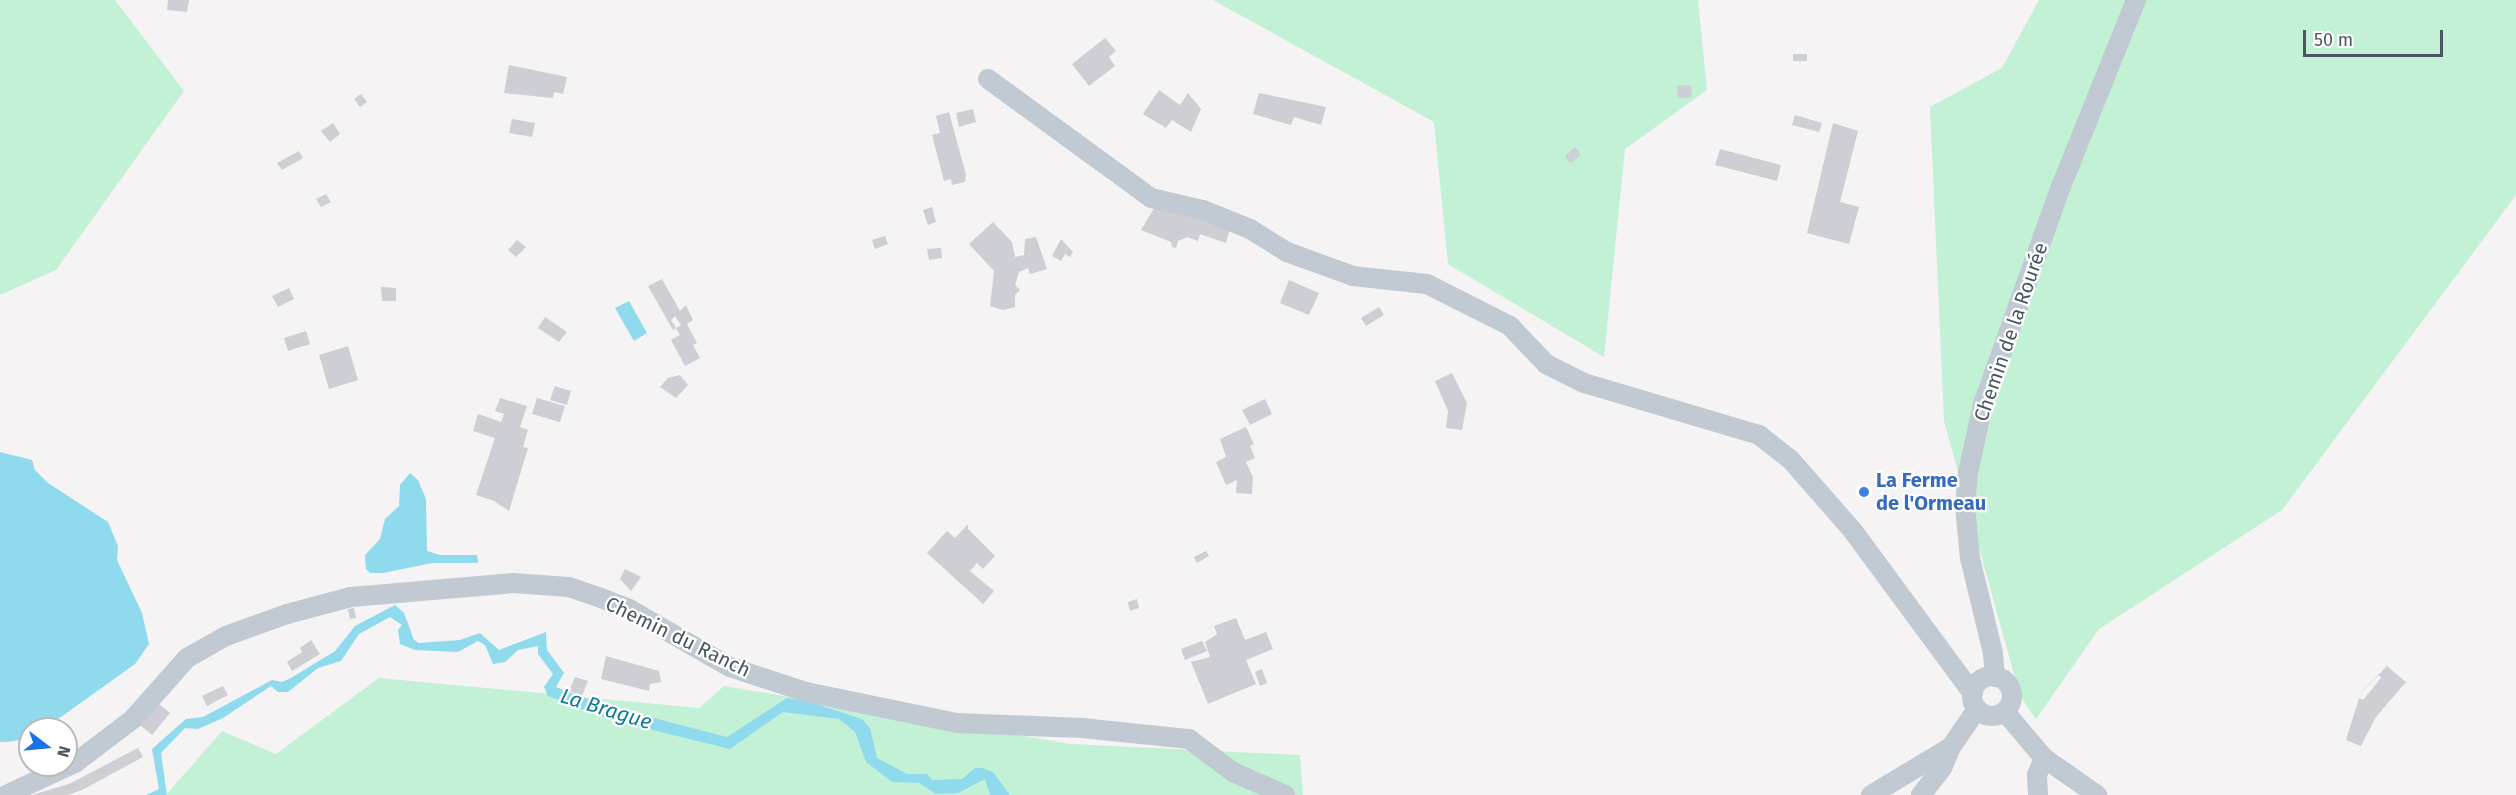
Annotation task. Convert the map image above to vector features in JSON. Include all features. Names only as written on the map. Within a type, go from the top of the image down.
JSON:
[{"type":"street","name":"Chemin de la Rourée","points":[[1995,677],[1993,652],[1970,558],[1965,506],[1968,473],[1983,404],[2060,189],[2136,0]]},
{"type":"street","points":[[988,79],[1151,198],[1203,210],[1250,229],[1287,252],[1353,276],[1427,284],[1510,326],[1546,364],[1584,383],[1759,435],[1791,459],[1852,531],[1975,701],[1990,716],[2005,712],[2012,699],[2011,691],[2008,684],[1995,677],[1980,681],[1975,701],[1942,768],[1921,795]]},
{"type":"street","name":"Chemin du Ranch","points":[[6,795],[75,763],[133,719],[187,658],[226,636],[287,614],[351,597],[513,583],[569,587],[601,598],[629,609],[730,667],[806,692],[957,723],[1082,728],[1189,740],[1233,772],[1285,795]]},
{"type":"street","points":[[2005,712],[2044,758],[2097,795]]},
{"type":"street","points":[[1871,795],[1951,747]]},
{"type":"street","points":[[2038,795],[2037,775],[2044,758]]},
{"type":"green space","points":[[0,0],[115,0],[184,91],[56,270],[0,295]]},
{"type":"green space","points":[[1213,0],[1698,0],[1707,90],[1625,149],[1604,357],[1448,264],[1434,122]]},
{"type":"green space","points":[[2039,0],[2516,0],[2516,195],[2282,510],[2099,629],[2036,719],[2020,696],[1944,421],[1930,107],[2002,68]]},
{"type":"green space","points":[[379,678],[699,708],[724,686],[1071,744],[1300,755],[1303,795],[166,795],[222,731],[276,754]]},
{"type":"water","points":[[629,301],[647,333],[634,341],[615,308]]},
{"type":"water","points":[[0,452],[32,460],[35,470],[48,483],[108,522],[118,546],[117,560],[142,613],[149,644],[135,664],[61,717],[18,717],[18,740],[0,742]]},
{"type":"water","points":[[410,473],[418,480],[426,499],[427,551],[440,555],[477,555],[478,563],[432,563],[383,573],[370,573],[366,569],[365,555],[380,539],[385,519],[399,506],[400,485]]},
{"type":"water","name":"La Brague","points":[[395,605],[404,613],[414,640],[419,643],[460,640],[480,633],[499,650],[546,632],[547,650],[564,673],[556,687],[600,704],[727,737],[787,698],[810,702],[862,719],[870,728],[877,758],[907,774],[927,774],[932,780],[962,779],[975,768],[982,768],[993,772],[1010,795],[990,795],[985,779],[958,793],[936,794],[919,783],[892,782],[866,762],[855,732],[839,719],[783,712],[730,749],[612,720],[548,696],[544,687],[553,674],[538,654],[538,646],[518,650],[505,662],[493,664],[485,645],[478,641],[458,652],[415,650],[400,644],[398,630],[402,625],[390,617],[359,634],[341,661],[318,668],[288,692],[278,692],[271,686],[223,718],[198,729],[185,728],[161,753],[167,795],[146,795],[159,789],[152,749],[186,719],[203,717],[272,680],[282,682],[291,678],[335,651],[355,626]]},
{"type":"building","points":[[168,0],[189,0],[187,12],[167,10]]},
{"type":"building","points":[[1105,38],[1116,51],[1109,57],[1115,66],[1089,86],[1072,64]]},
{"type":"building","points":[[1793,54],[1807,54],[1807,61],[1793,61]]},
{"type":"building","points":[[509,65],[567,77],[563,94],[554,92],[553,98],[504,93]]},
{"type":"building","points":[[1691,85],[1692,97],[1678,98],[1677,86]]},
{"type":"building","points":[[1159,90],[1180,105],[1188,93],[1201,109],[1191,132],[1172,120],[1166,128],[1143,114]]},
{"type":"building","points":[[1259,93],[1326,107],[1321,125],[1294,117],[1291,125],[1253,114]]},
{"type":"building","points":[[361,94],[367,102],[360,107],[354,99]]},
{"type":"building","points":[[973,109],[976,122],[959,127],[956,113]]},
{"type":"building","points":[[949,112],[966,175],[965,182],[952,185],[951,179],[944,181],[932,135],[940,133],[936,116]]},
{"type":"building","points":[[1795,115],[1822,123],[1819,132],[1792,125]]},
{"type":"building","points":[[512,119],[535,123],[532,137],[509,133]]},
{"type":"building","points":[[333,123],[340,134],[330,142],[321,131]]},
{"type":"building","points":[[1833,123],[1858,131],[1840,202],[1859,207],[1849,244],[1807,233]]},
{"type":"building","points":[[1575,147],[1581,155],[1570,163],[1565,156]]},
{"type":"building","points":[[1720,149],[1781,165],[1777,181],[1715,165]]},
{"type":"building","points":[[299,151],[303,158],[282,170],[277,163]]},
{"type":"building","points":[[326,194],[331,202],[321,207],[316,199]]},
{"type":"building","points":[[1156,205],[1231,225],[1226,243],[1200,234],[1198,241],[1187,237],[1178,241],[1176,248],[1172,247],[1171,242],[1141,230]]},
{"type":"building","points":[[932,207],[936,222],[928,225],[923,210]]},
{"type":"building","points":[[993,222],[1012,242],[1015,257],[1024,255],[1025,239],[1036,237],[1047,269],[1030,274],[1028,268],[1019,272],[1015,285],[1020,290],[1015,295],[1015,307],[1003,310],[990,306],[994,271],[969,244]]},
{"type":"building","points":[[885,236],[888,244],[875,249],[872,240]]},
{"type":"building","points":[[1061,239],[1073,252],[1070,257],[1065,254],[1061,261],[1052,256]]},
{"type":"building","points":[[517,240],[526,247],[516,257],[508,250]]},
{"type":"building","points":[[941,248],[942,258],[929,260],[927,249]]},
{"type":"building","points":[[662,279],[680,311],[686,305],[693,320],[687,324],[697,343],[693,345],[700,358],[685,366],[671,340],[680,335],[676,328],[673,330],[648,286]],"holes":[[[675,316],[681,325],[676,328],[671,320]]]},
{"type":"building","points":[[1289,280],[1319,293],[1309,315],[1280,303]]},
{"type":"building","points":[[381,287],[396,288],[396,301],[382,301]]},
{"type":"building","points":[[289,288],[294,299],[278,307],[272,296]]},
{"type":"building","points":[[1379,307],[1384,315],[1366,326],[1361,318]]},
{"type":"building","points":[[545,317],[567,332],[559,342],[538,328]]},
{"type":"building","points":[[306,331],[310,344],[288,351],[284,338]]},
{"type":"building","points":[[348,346],[358,380],[329,389],[319,355]]},
{"type":"building","points":[[1452,373],[1467,403],[1462,430],[1446,428],[1448,411],[1435,381]]},
{"type":"building","points":[[680,375],[688,385],[676,398],[660,387],[668,378]]},
{"type":"building","points":[[555,386],[571,391],[567,405],[550,400]]},
{"type":"building","points":[[500,398],[527,406],[520,427],[528,430],[523,447],[528,448],[509,511],[494,501],[476,495],[495,438],[473,431],[478,414],[501,422],[504,414],[495,411]]},
{"type":"building","points":[[537,398],[565,406],[560,422],[532,414]]},
{"type":"building","points":[[1265,399],[1272,414],[1250,425],[1242,410]]},
{"type":"building","points":[[1246,427],[1254,444],[1250,446],[1255,458],[1246,462],[1253,477],[1252,494],[1236,493],[1237,480],[1226,485],[1216,462],[1226,457],[1220,439]]},
{"type":"building","points":[[968,524],[968,529],[995,556],[983,569],[977,563],[970,571],[994,591],[983,604],[927,553],[947,531],[955,538]]},
{"type":"building","points":[[1206,551],[1209,556],[1197,563],[1194,557]]},
{"type":"building","points":[[625,569],[641,577],[631,591],[620,579]]},
{"type":"building","points":[[1137,599],[1139,608],[1130,611],[1128,602]]},
{"type":"building","points":[[354,608],[356,618],[350,619],[348,609]]},
{"type":"building","points":[[1236,618],[1245,640],[1266,632],[1273,649],[1246,660],[1256,684],[1208,704],[1191,662],[1210,657],[1205,642],[1217,634],[1214,626]]},
{"type":"building","points":[[311,640],[320,654],[292,671],[287,662],[302,652],[300,648]]},
{"type":"building","points":[[1202,641],[1207,651],[1185,660],[1181,649]]},
{"type":"building","points":[[606,656],[659,671],[661,682],[650,684],[649,691],[601,679]]},
{"type":"building","points":[[2387,666],[2406,682],[2376,717],[2361,746],[2346,740],[2359,698],[2363,700],[2381,678],[2379,675],[2356,697]]},
{"type":"building","points":[[1262,669],[1267,683],[1260,686],[1255,672]]},
{"type":"building","points":[[575,677],[588,681],[582,696],[569,691]]},
{"type":"building","points":[[223,686],[228,695],[207,706],[202,696]]},
{"type":"building","points":[[158,703],[170,713],[152,735],[140,725]]},
{"type":"building","points":[[138,748],[143,757],[84,789],[68,795],[32,795],[69,784]]},
{"type":"place","name":"La Ferme de l'Ormeau","points":[[1864,492]]}]
